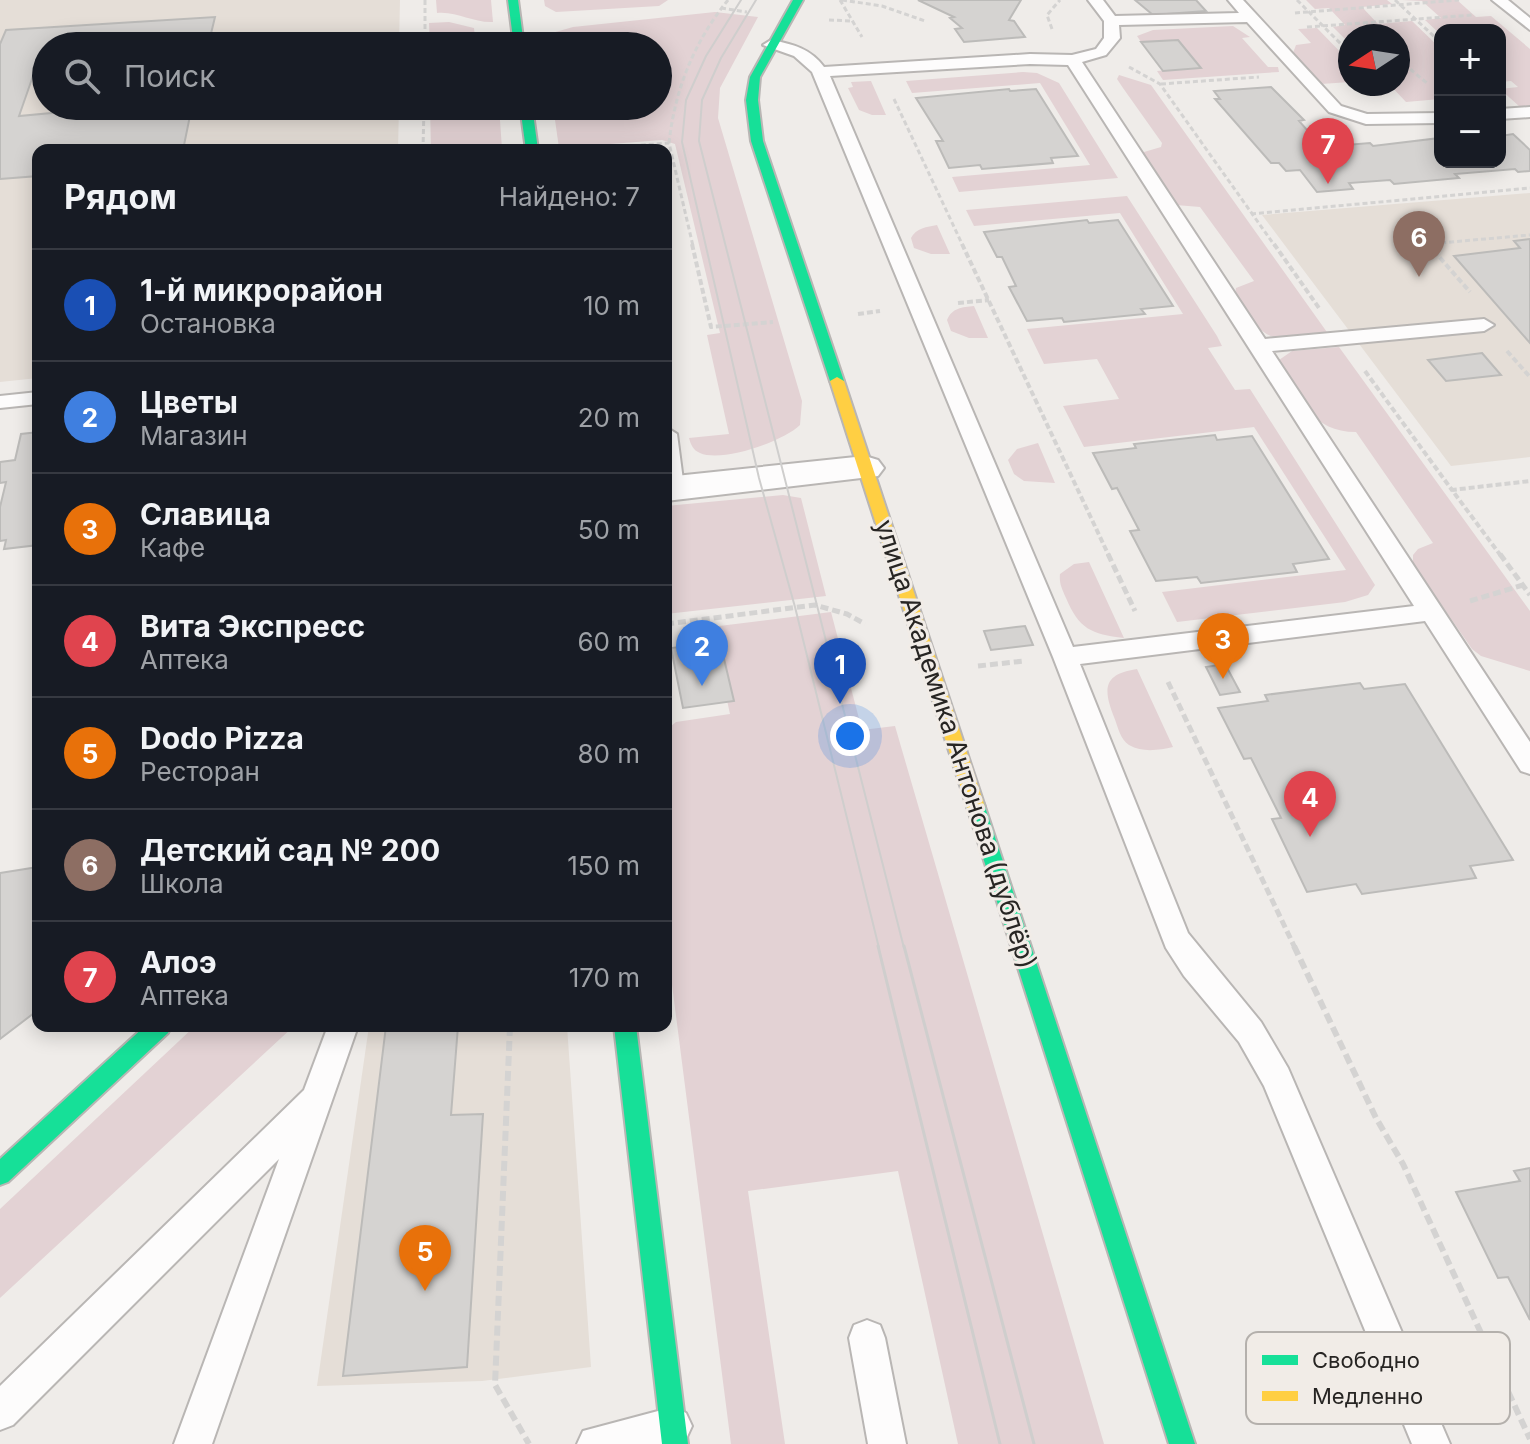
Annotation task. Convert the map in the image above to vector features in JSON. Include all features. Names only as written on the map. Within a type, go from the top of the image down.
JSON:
[{"type":"street","points":[[513,0],[517,32]]},
{"type":"street","name":"улица Академика Антонова (дублёр)","points":[[798,0],[755,77],[752,100],[757,141],[1182,1444]]},
{"type":"street","points":[[528,120],[531,144]]},
{"type":"street","points":[[672,488],[865,468]]},
{"type":"street","points":[[0,1174],[154,1032]]},
{"type":"street","points":[[626,1032],[674,1435]]},
{"type":"lane","points":[[820,72],[1030,59],[1073,60],[1101,52],[1112,38],[1111,21],[1095,0]]},
{"type":"lane","points":[[1235,0],[1335,109],[1350,115],[1384,120],[1434,118]]},
{"type":"lane","points":[[1499,0],[1530,26]]},
{"type":"lane","points":[[1111,21],[1250,17]]},
{"type":"lane","points":[[771,45],[793,49],[810,57],[820,72],[1065,657],[1176,939],[1195,967],[1250,1032],[1277,1078],[1384,1332]]},
{"type":"lane","points":[[1073,60],[1530,764]]},
{"type":"lane","points":[[1506,114],[1530,112]]},
{"type":"lane","points":[[1257,346],[1484,325]]},
{"type":"lane","points":[[0,402],[32,399]]},
{"type":"lane","points":[[1065,657],[1432,612]]},
{"type":"lane","points":[[193,1444],[341,1032]]},
{"type":"lane","points":[[0,1412],[316,1100]]},
{"type":"lane","points":[[867,1338],[887,1444]]},
{"type":"lane","points":[[1423,1424],[1431,1444]]},
{"type":"lane","points":[[596,1444],[674,1435]]},
{"type":"path","points":[[425,0],[425,32]]},
{"type":"path","points":[[672,115],[682,77],[728,0]]},
{"type":"path","points":[[841,0],[882,6],[925,21]]},
{"type":"path","points":[[841,0],[880,70],[1376,1118],[1403,1164],[1481,1332]]},
{"type":"path","points":[[1053,31],[1047,15],[1060,0]]},
{"type":"path","points":[[1297,0],[1338,41]]},
{"type":"path","points":[[1395,0],[1434,36]]},
{"type":"path","points":[[1250,17],[1459,0]]},
{"type":"path","points":[[1263,30],[1513,12]]},
{"type":"path","points":[[1101,52],[1160,84],[1250,214],[1530,595]]},
{"type":"path","points":[[1410,70],[1434,86]]},
{"type":"path","points":[[1160,84],[1300,74]]},
{"type":"path","points":[[423,144],[424,120]]},
{"type":"path","points":[[669,143],[671,120]]},
{"type":"path","points":[[1250,214],[1530,188]]},
{"type":"path","points":[[1484,325],[1470,291],[1428,244],[1530,235]]},
{"type":"path","points":[[1452,490],[1530,481]]},
{"type":"path","points":[[1432,612],[1523,585]]},
{"type":"path","points":[[672,623],[751,613]]},
{"type":"path","points":[[510,1032],[495,1385],[529,1444]]},
{"type":"path","points":[[1510,1396],[1530,1439]]},
{"type":"shaded area","points":[[0,0],[400,0],[399,32],[32,32],[32,120],[399,120],[398,144],[32,144],[32,379],[0,382]]},
{"type":"shaded area","points":[[436,0],[491,0],[493,22],[437,13]]},
{"type":"shaded area","points":[[544,0],[668,0],[659,6],[556,12],[545,6]]},
{"type":"shaded area","points":[[1306,0],[1387,0],[1392,4],[1362,7],[1378,24],[1344,24],[1329,8],[1315,9]]},
{"type":"shaded area","points":[[1402,0],[1457,0],[1476,17],[1491,16],[1500,24],[1434,24],[1434,28],[1425,20],[1441,18],[1422,1]]},
{"type":"shaded area","points":[[715,12],[758,17],[720,88],[718,118],[802,401],[800,425],[781,438],[737,453],[710,455],[696,450],[689,438],[729,434],[707,335],[720,333],[675,144],[662,140],[558,144],[555,120],[672,120],[672,32],[556,32],[573,27]]},
{"type":"shaded area","points":[[1412,21],[1434,42],[1434,100],[1406,102],[1400,96],[1410,96],[1410,24],[1378,24]]},
{"type":"shaded area","points":[[449,22],[474,28],[474,32],[429,32],[429,23]]},
{"type":"shaded area","points":[[1233,26],[1250,37],[1242,38],[1268,67],[1278,67],[1279,72],[1163,80],[1157,71],[1200,67],[1178,40],[1141,42],[1137,36],[1153,30]]},
{"type":"shaded area","points":[[1317,28],[1338,50],[1338,83],[1321,84],[1293,53],[1296,45],[1311,43],[1298,29]]},
{"type":"shaded area","points":[[1506,29],[1530,49],[1530,106],[1520,107],[1506,94],[1506,88],[1518,87],[1511,81],[1506,81]]},
{"type":"shaded area","points":[[1037,73],[1059,83],[1118,178],[959,192],[952,177],[1090,165],[1040,83],[912,93],[906,81]]},
{"type":"shaded area","points":[[1119,75],[1151,85],[1329,335],[1281,338],[1263,332],[1255,323],[1235,294],[1236,288],[1254,281],[1200,207],[1176,205],[1170,200],[1142,157],[1144,152],[1161,147],[1162,143],[1117,79]]},
{"type":"shaded area","points":[[871,81],[886,115],[872,115],[859,110],[848,88],[853,87],[851,82]]},
{"type":"shaded area","points":[[430,120],[500,120],[502,144],[431,144]]},
{"type":"shaded area","points":[[1530,193],[1530,457],[1451,466],[1262,215]]},
{"type":"shaded area","points":[[1127,196],[1222,346],[1208,348],[1235,390],[1250,389],[1375,585],[1368,595],[1345,602],[1177,622],[1162,592],[1346,570],[1254,427],[1084,447],[1063,406],[1119,399],[1097,359],[1044,364],[1027,329],[1183,314],[1120,213],[974,226],[966,210]]},
{"type":"shaded area","points":[[937,225],[950,254],[931,254],[914,248],[911,238],[916,232]]},
{"type":"shaded area","points":[[974,306],[988,338],[969,338],[951,331],[947,320],[952,313]]},
{"type":"shaded area","points":[[1339,347],[1530,611],[1530,671],[1481,656],[1472,649],[1413,564],[1413,555],[1418,549],[1433,543],[1356,432],[1341,431],[1318,420],[1302,402],[1280,367],[1279,360],[1292,351]]},
{"type":"shaded area","points":[[1038,443],[1055,483],[1024,481],[1014,474],[1008,460],[1017,449]]},
{"type":"shaded area","points":[[783,495],[801,498],[826,596],[672,613],[672,505]]},
{"type":"shaded area","points":[[1089,562],[1124,638],[1088,628],[1076,617],[1066,598],[1060,574],[1074,564]]},
{"type":"shaded area","points":[[831,612],[862,730],[895,726],[1104,1444],[958,1444],[898,1171],[748,1191],[785,1444],[731,1444],[672,985],[672,725],[730,714],[711,627]]},
{"type":"shaded area","points":[[1137,669],[1173,747],[1140,749],[1129,745],[1120,732],[1107,691],[1112,679]]},
{"type":"shaded area","points":[[189,1032],[288,1032],[0,1298],[0,1209]]},
{"type":"shaded area","points":[[368,1032],[567,1032],[591,1367],[482,1381],[317,1386]]},
{"type":"building","points":[[918,0],[1021,0],[1009,20],[1014,21],[1025,37],[964,42],[955,29],[962,28],[950,18],[954,17]]},
{"type":"building","points":[[1135,0],[1196,0],[1206,11],[1153,15]]},
{"type":"building","points":[[215,17],[211,32],[32,32],[32,79],[19,116],[32,115],[32,120],[189,120],[184,144],[32,144],[32,176],[0,179],[0,44],[6,30]]},
{"type":"building","points":[[1178,40],[1201,68],[1163,71],[1141,42]]},
{"type":"building","points":[[1271,87],[1304,120],[1299,121],[1322,147],[1370,143],[1373,146],[1434,139],[1434,168],[1506,168],[1506,135],[1513,134],[1530,150],[1530,171],[1518,172],[1515,169],[1455,174],[1459,178],[1394,184],[1390,180],[1349,183],[1353,189],[1317,192],[1300,170],[1286,171],[1279,163],[1271,163],[1215,99],[1220,99],[1214,91]]},
{"type":"building","points":[[1036,89],[1078,156],[1051,158],[1053,163],[982,169],[980,165],[949,168],[936,141],[943,141],[916,98]]},
{"type":"building","points":[[1087,220],[1089,223],[1118,220],[1173,306],[1141,309],[1145,314],[1064,322],[1062,318],[1027,321],[1009,287],[1016,286],[1002,257],[997,257],[984,232]]},
{"type":"building","points":[[1530,239],[1530,343],[1454,256],[1520,248],[1514,241]]},
{"type":"building","points":[[1482,353],[1501,375],[1446,381],[1428,360]]},
{"type":"building","points":[[32,433],[32,546],[4,549],[6,540],[0,541],[0,507],[6,482],[0,483],[0,462],[15,460],[21,434]]},
{"type":"building","points":[[1215,435],[1217,440],[1252,436],[1329,559],[1293,564],[1297,572],[1201,583],[1197,577],[1156,581],[1130,531],[1139,530],[1117,488],[1112,489],[1093,453],[1136,448],[1134,444]]},
{"type":"building","points":[[1025,626],[1033,645],[991,650],[984,631]]},
{"type":"building","points":[[720,642],[734,701],[683,708],[672,648]]},
{"type":"building","points":[[1225,664],[1240,692],[1220,695],[1206,667]]},
{"type":"building","points":[[1360,683],[1364,689],[1405,684],[1513,860],[1470,866],[1476,878],[1362,894],[1356,884],[1307,892],[1272,819],[1281,818],[1251,758],[1244,759],[1218,708],[1268,701],[1265,695]]},
{"type":"building","points":[[32,868],[32,1015],[0,1039],[0,873]]},
{"type":"building","points":[[385,1032],[458,1032],[451,1115],[483,1114],[467,1367],[343,1376]]},
{"type":"building","points":[[1530,1168],[1530,1320],[1508,1277],[1498,1278],[1456,1192],[1520,1181],[1514,1171]]},
{"type":"tram line","points":[[741,0],[706,56],[686,100],[682,142],[759,478],[795,607],[879,948]]},
{"type":"tram line","points":[[756,0],[721,58],[702,100],[699,141],[904,948]]},
{"type":"tram line","points":[[878,946],[1000,1444]]},
{"type":"tram line","points":[[904,946],[1034,1444]]},
{"type":"traffic: fast","points":[[513,0],[517,32]]},
{"type":"traffic: fast","points":[[798,0],[755,77],[752,100],[757,141],[837,381]]},
{"type":"traffic: fast","points":[[528,120],[531,144]]},
{"type":"traffic: fast","points":[[976,807],[1182,1444]]},
{"type":"traffic: fast","points":[[0,1174],[154,1032]]},
{"type":"traffic: fast","points":[[626,1032],[675,1444]]},
{"type":"traffic: slow","points":[[837,381],[976,807]]},
{"type":"place","name":"Алоэ","points":[[1328,184]]},
{"type":"place","name":"Детский сад № 200","points":[[1419,277]]},
{"type":"place","name":"Славица","points":[[1223,679]]},
{"type":"place","name":"Цветы","points":[[702,686]]},
{"type":"place","name":"1-й микрорайон","points":[[840,704]]},
{"type":"place","name":"Вита Экспресс","points":[[1310,837]]},
{"type":"place","name":"Dodo Pizza","points":[[425,1291]]}]
